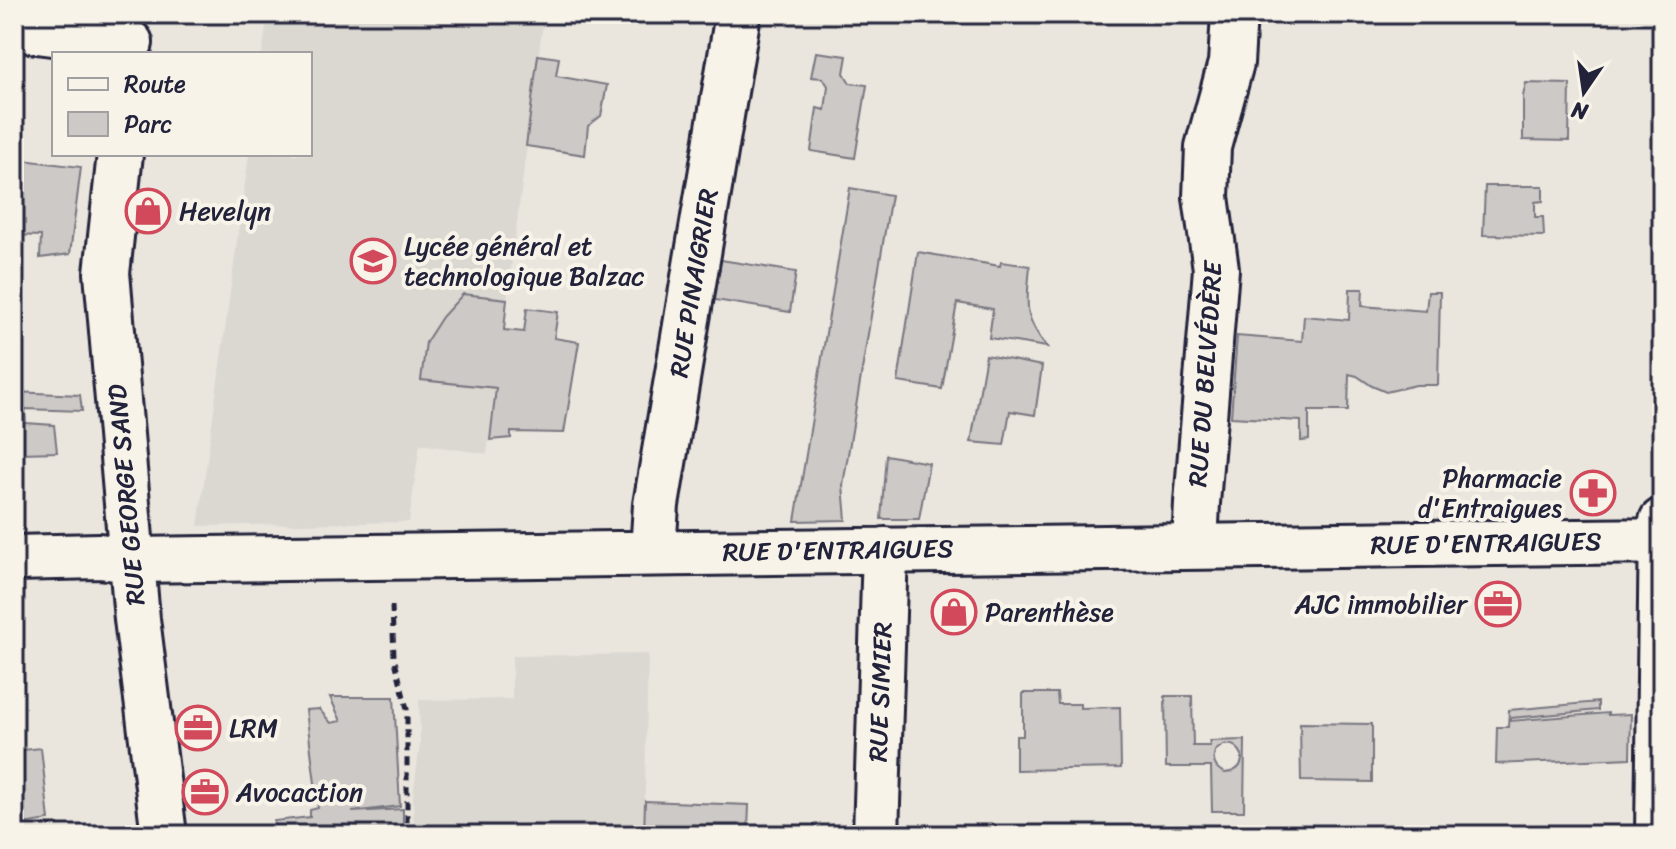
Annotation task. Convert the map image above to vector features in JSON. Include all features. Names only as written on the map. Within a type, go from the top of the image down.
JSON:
[{"type":"street","name":"RUE PINAIGRIER","points":[[653,552],[658,489],[738,14]]},
{"type":"street","name":"RUE DU BELVÉDÈRE","points":[[1195,546],[1216,269],[1206,197],[1208,147],[1231,63],[1234,14]]},
{"type":"street","points":[[14,28],[129,37]]},
{"type":"street","name":"RUE GEORGE SAND","points":[[120,156],[107,273],[137,619],[164,835]]},
{"type":"street","points":[[1658,835],[1662,521]]},
{"type":"street","name":"RUE D'ENTRAIGUES","points":[[14,558],[99,556],[132,560],[1662,541]]},
{"type":"street","name":"RUE SIMIER","points":[[876,835],[885,550]]},
{"type":"path","points":[[391,595],[394,657],[407,709],[407,835]]},
{"type":"shaded area","name":"Lycée général et technologique Balzac","points":[[268,14],[544,14],[487,454],[420,444],[409,522],[198,526],[249,156],[312,156],[312,52],[262,52]]},
{"type":"shaded area","points":[[648,654],[644,835],[414,835],[413,796],[420,743],[419,700],[512,699],[512,656]]},
{"type":"green space","points":[[816,52],[847,56],[844,73],[850,83],[867,85],[855,158],[811,151],[817,108],[825,110],[828,86],[823,78],[811,77]]},
{"type":"green space","points":[[538,55],[559,58],[556,76],[607,85],[601,116],[588,126],[585,155],[526,146]]},
{"type":"green space","points":[[1526,83],[1570,84],[1569,141],[1523,140]]},
{"type":"green space","points":[[14,159],[81,167],[70,254],[40,258],[41,236],[14,235]]},
{"type":"green space","points":[[1485,186],[1543,186],[1543,201],[1535,202],[1535,217],[1543,217],[1544,236],[1483,235]]},
{"type":"green space","points":[[850,188],[891,195],[843,485],[846,520],[795,521]]},
{"type":"green space","points":[[918,252],[1000,266],[1001,262],[1030,266],[1028,309],[1033,326],[1047,347],[989,338],[993,309],[957,303],[942,389],[898,382]]},
{"type":"green space","points":[[721,260],[796,272],[790,312],[715,300]]},
{"type":"green space","points":[[1350,289],[1363,289],[1362,306],[1426,311],[1428,292],[1440,292],[1438,385],[1416,385],[1386,392],[1349,374],[1348,411],[1309,411],[1309,440],[1301,441],[1301,421],[1231,417],[1237,336],[1302,341],[1304,316],[1349,320]]},
{"type":"green space","points":[[463,294],[507,299],[504,330],[524,332],[527,308],[558,312],[554,338],[579,342],[564,433],[511,432],[511,438],[490,440],[496,388],[421,380],[426,342],[442,317]]},
{"type":"green space","points":[[986,355],[1042,366],[1035,415],[1010,411],[1004,445],[971,442]]},
{"type":"green space","points":[[14,392],[80,395],[82,411],[25,409],[26,423],[54,425],[57,452],[20,453],[20,448],[14,448]]},
{"type":"green space","points":[[886,455],[929,463],[919,519],[881,519]]},
{"type":"green space","points":[[1023,693],[1057,693],[1058,704],[1080,704],[1080,708],[1120,707],[1121,768],[1016,770],[1016,736],[1023,736]]},
{"type":"green space","points":[[1165,696],[1192,696],[1193,746],[1210,746],[1210,741],[1245,740],[1244,811],[1212,811],[1211,767],[1166,767]],"holes":[[[1223,745],[1237,747],[1242,755],[1238,768],[1225,773],[1217,767],[1214,758],[1215,751]]]},
{"type":"green space","points":[[330,697],[394,697],[400,806],[352,812],[403,809],[403,835],[277,835],[274,821],[310,817],[310,810],[318,808],[306,710],[319,709],[331,723],[341,721]]},
{"type":"green space","points":[[1598,702],[1598,710],[1511,718],[1510,721],[1631,714],[1630,758],[1496,764],[1497,727],[1508,727],[1509,710]]},
{"type":"green space","points":[[1300,723],[1372,724],[1372,782],[1301,781]]},
{"type":"green space","points":[[41,748],[49,820],[23,824],[14,817],[14,751]]},
{"type":"green space","points":[[645,801],[749,805],[748,831],[774,832],[774,835],[644,835]]},
{"type":"place","name":"Hevelyn","points":[[148,211]]},
{"type":"place","name":"Lycée général et technologique Balzac","points":[[373,261]]},
{"type":"place","name":"Pharmacie d'Entraigues","points":[[1593,493]]},
{"type":"place","name":"AJC immobilier","points":[[1498,604]]},
{"type":"place","name":"Parenthèse","points":[[954,612]]},
{"type":"place","name":"LRM","points":[[198,728]]},
{"type":"place","name":"Avocaction","points":[[205,792]]}]
